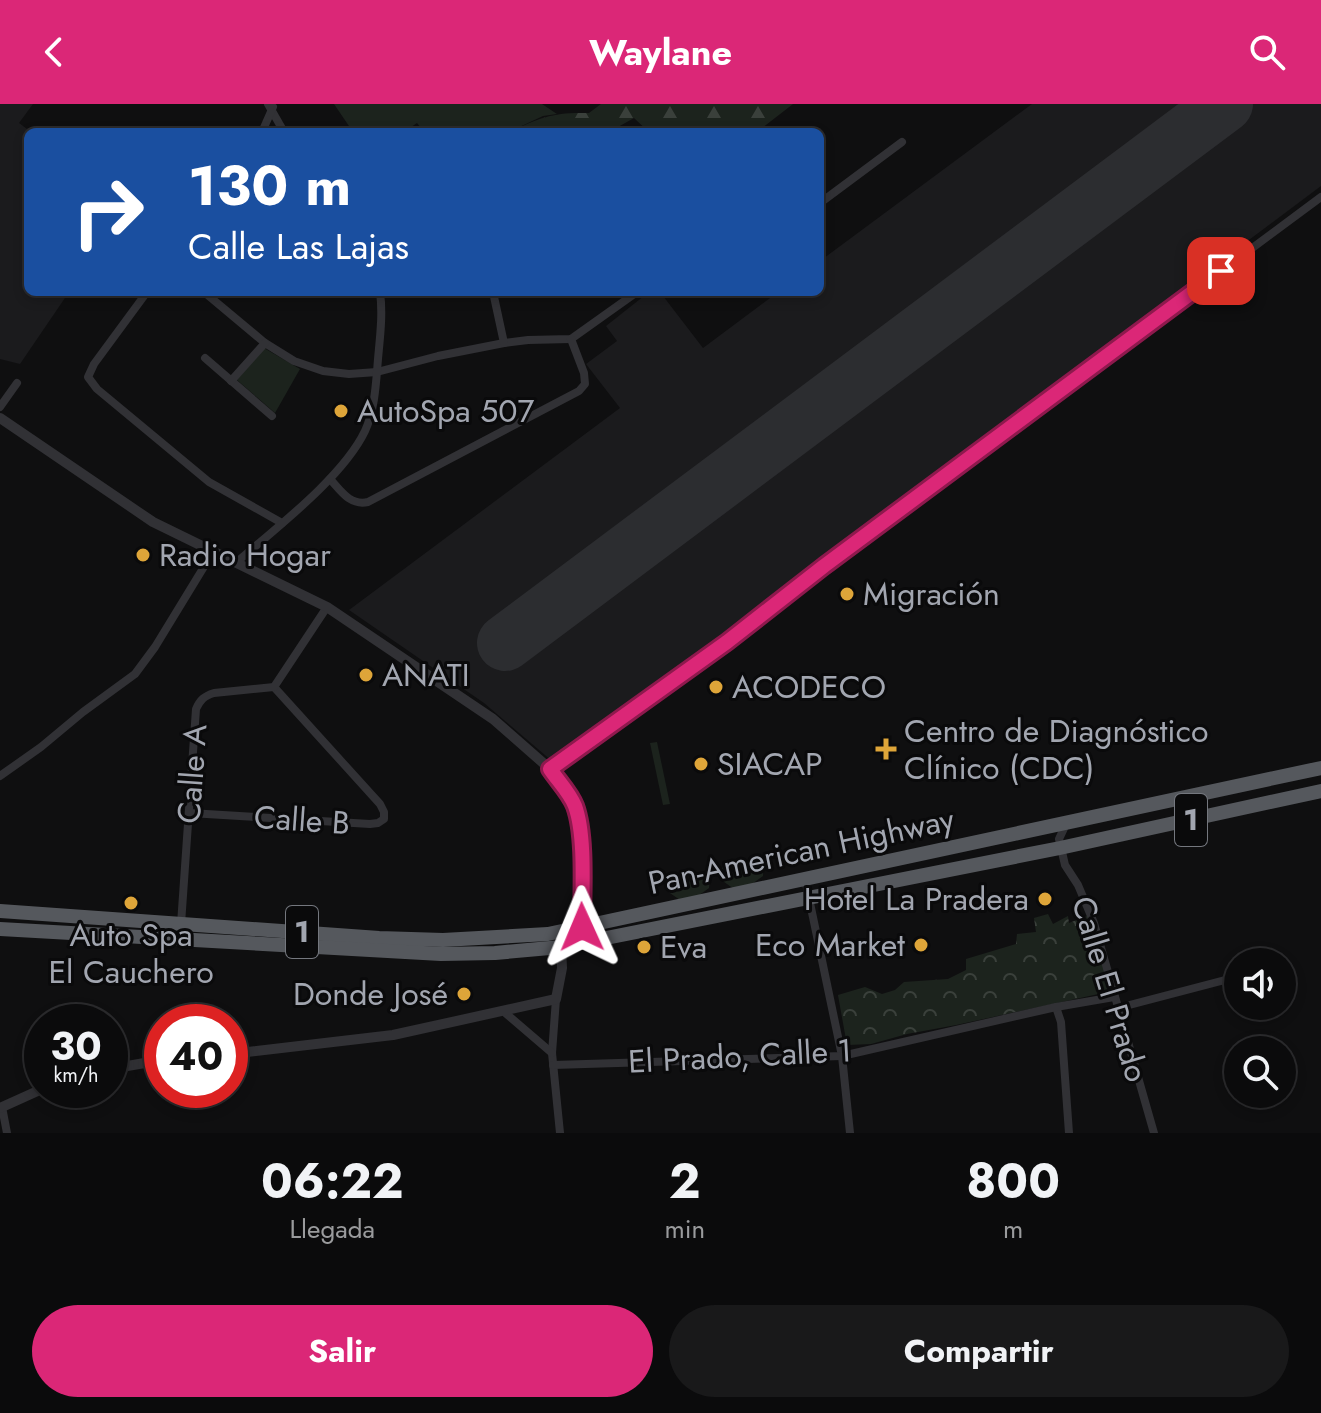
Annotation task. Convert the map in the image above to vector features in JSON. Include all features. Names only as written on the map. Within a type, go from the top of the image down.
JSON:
[{"type":"highway","name":"Pan-American Highway","points":[[0,911],[379,938],[443,940],[548,934],[1321,768]]},
{"type":"highway","name":"Pan-American Highway","points":[[0,929],[441,954],[561,947],[1060,848],[1321,791]]},
{"type":"highway","name":"1","points":[[675,923],[686,916],[787,894],[798,888],[805,879]]},
{"type":"highway","points":[[561,947],[562,939],[585,933],[602,923]]},
{"type":"street","points":[[263,128],[271,106]]},
{"type":"street","points":[[271,106],[282,128]]},
{"type":"street","points":[[824,200],[902,142]]},
{"type":"street","points":[[550,769],[727,642],[824,566],[1321,197]]},
{"type":"street","points":[[144,296],[94,364],[88,377],[97,389],[209,482],[282,523]]},
{"type":"street","points":[[209,296],[265,343],[294,361],[323,371],[349,374],[377,372],[504,343],[571,339],[631,296]]},
{"type":"street","points":[[237,562],[330,479],[365,431],[373,409],[380,296]]},
{"type":"street","points":[[494,296],[504,343]]},
{"type":"street","points":[[330,479],[350,500],[358,504],[368,502],[579,391],[585,384],[584,373],[571,339]]},
{"type":"street","points":[[231,381],[265,343]]},
{"type":"street","points":[[205,358],[272,416]]},
{"type":"street","points":[[0,407],[17,383]]},
{"type":"street","points":[[0,418],[153,522],[327,607],[493,719],[550,769],[575,805],[581,842],[582,927]]},
{"type":"street","points":[[0,776],[135,674],[213,552]]},
{"type":"street","points":[[274,687],[327,607]]},
{"type":"street","name":"Calle B","points":[[190,813],[370,824],[384,819],[380,804],[274,687]]},
{"type":"street","name":"Calle A","points":[[181,924],[196,709],[205,696],[214,693],[274,687]]},
{"type":"street","points":[[1060,848],[1060,835],[1068,822]]},
{"type":"street","points":[[1037,829],[1051,836],[1060,848]]},
{"type":"street","name":"Calle El Prado","points":[[1060,848],[1094,923],[1154,1133]]},
{"type":"street","points":[[805,879],[842,1056],[850,1133]]},
{"type":"street","points":[[562,968],[577,943]]},
{"type":"street","points":[[560,1133],[552,1053],[562,968],[561,947]]},
{"type":"street","points":[[1118,1008],[1224,980]]},
{"type":"street","name":"El Prado, Calle 1","points":[[553,1065],[842,1056],[1056,1007],[1114,997]]},
{"type":"street","points":[[248,1052],[393,1035],[556,999]]},
{"type":"street","points":[[1056,1007],[1061,1022],[1069,1133]]},
{"type":"street","points":[[503,1011],[552,1053]]},
{"type":"street","points":[[7,1133],[1,1108],[24,1097]]},
{"type":"shaded area","points":[[0,104],[33,104],[19,123],[26,128],[24,296],[66,296],[20,364],[0,359]]},
{"type":"shaded area","points":[[1032,104],[1321,104],[1321,186],[552,761],[484,703],[349,610],[620,408],[586,364],[617,341],[606,326],[644,296],[663,296],[703,348],[773,296],[824,296],[824,258]]},
{"type":"green space","points":[[334,104],[542,104],[557,114],[543,116],[518,128],[421,128],[417,123],[410,128],[350,128]]},
{"type":"green space","points":[[601,104],[793,104],[762,128],[645,128],[634,118],[616,128],[518,128],[548,116],[589,113]]},
{"type":"green space","points":[[264,348],[300,369],[275,413],[237,380]]},
{"type":"green space","points":[[657,742],[670,804],[663,805],[650,743]]},
{"type":"green space","points":[[764,858],[763,876],[752,884],[734,889],[720,879],[718,869],[725,867],[728,873],[756,867],[755,860]]},
{"type":"green space","points":[[710,877],[709,888],[698,896],[680,900],[667,891],[664,880],[672,878],[674,885]]},
{"type":"green space","points":[[1048,914],[1053,924],[1068,916],[1069,923],[1089,915],[1112,991],[871,1044],[847,1045],[838,995],[865,987],[882,994],[895,990],[904,982],[948,979],[966,970],[966,959],[1016,944],[1017,934],[1036,932],[1034,918]]},
{"type":"runway","points":[[505,643],[1225,104]]},
{"type":"place","name":"AutoSpa 507","points":[[341,411]]},
{"type":"place","name":"Radio Hogar","points":[[143,555]]},
{"type":"place","name":"Migración","points":[[847,594]]},
{"type":"place","name":"ANATI","points":[[366,675]]},
{"type":"place","name":"ACODECO","points":[[716,687]]},
{"type":"place","name":"Centro de Diagnóstico Clínico (CDC)","points":[[886,749]]},
{"type":"place","name":"SIACAP","points":[[701,764]]},
{"type":"place","name":"Hotel La Pradera","points":[[1045,899]]},
{"type":"place","name":"Auto Spa El Cauchero","points":[[131,903]]},
{"type":"place","name":"Eco Market","points":[[921,945]]},
{"type":"place","name":"Eva","points":[[644,947]]},
{"type":"place","name":"Donde José","points":[[464,994]]},
{"type":"route","points":[[582,927],[581,842],[575,805],[550,769],[727,642],[824,566],[1221,271]]}]
